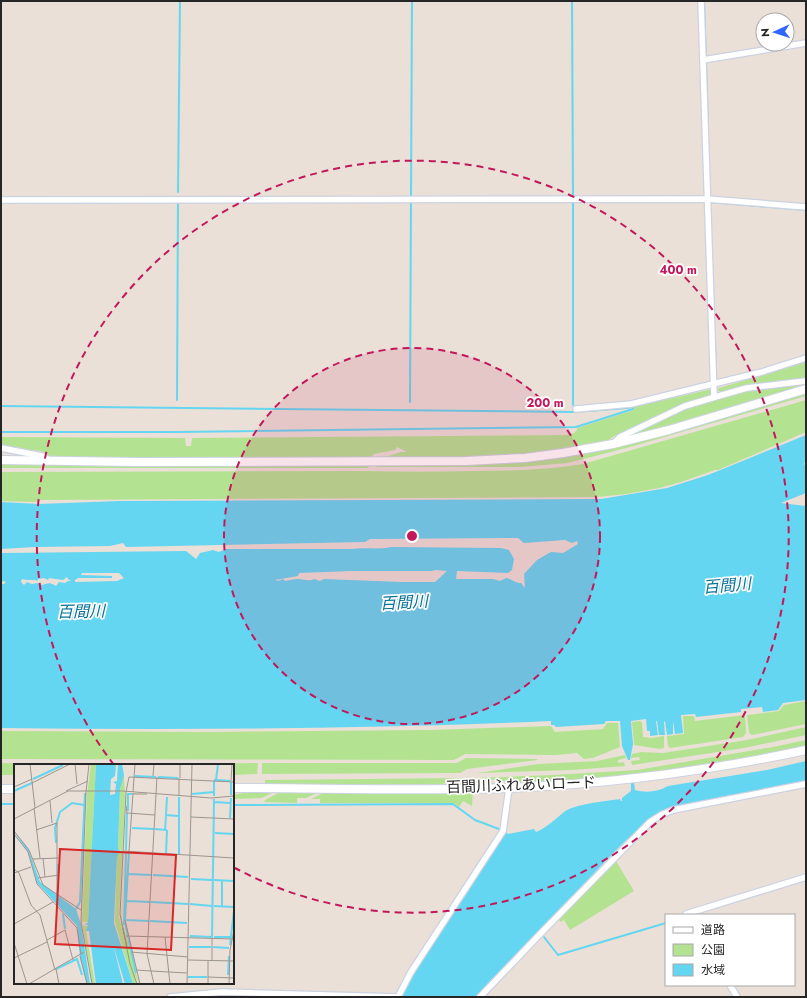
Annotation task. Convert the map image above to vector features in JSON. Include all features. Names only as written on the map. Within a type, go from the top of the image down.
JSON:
[{"type":"street","points":[[701,1],[705,60],[708,200],[715,385],[714,397]]},
{"type":"street","points":[[705,60],[806,43]]},
{"type":"street","points":[[1,200],[708,200],[806,207]]},
{"type":"street","points":[[576,409],[625,406],[715,385],[806,358]]},
{"type":"street","points":[[613,444],[620,437],[685,406],[747,388],[806,381]]},
{"type":"street","points":[[1,460],[145,462],[466,461],[525,458],[613,444],[669,430],[806,390]]},
{"type":"street","points":[[1,448],[42,456],[49,460]]},
{"type":"street","name":"百間川ふれあいロード","points":[[234,788],[509,788],[612,781],[667,774],[806,750]]},
{"type":"street","points":[[480,997],[650,822],[673,810],[806,784]]},
{"type":"street","points":[[170,997],[222,995],[398,997],[411,972],[503,831],[509,788]]},
{"type":"street","points":[[1,789],[14,789]]},
{"type":"street","points":[[686,914],[806,877]]},
{"type":"street","points":[[731,986],[738,997]]},
{"type":"green space","points":[[806,362],[806,379],[722,393],[716,389]]},
{"type":"green space","points":[[806,384],[806,386],[626,437],[687,408],[748,390]]},
{"type":"green space","points":[[712,389],[709,397],[615,436],[603,443],[497,457],[379,459],[401,452],[407,452],[397,447],[395,450],[374,454],[370,458],[238,459],[49,457],[41,451],[15,449],[1,446],[1,437],[185,438],[186,446],[191,446],[192,438],[566,435],[574,433],[577,428],[634,410],[634,407]]},
{"type":"green space","points":[[806,393],[806,396],[630,447],[568,463],[520,467],[376,467],[378,464],[549,459],[735,414]]},
{"type":"green space","points":[[806,400],[806,432],[718,470],[659,488],[626,494],[597,497],[42,500],[34,502],[1,501],[1,472],[446,472],[542,469],[569,466],[583,464]]},
{"type":"green space","points":[[1,462],[369,466],[368,468],[1,468]]},
{"type":"green space","points":[[806,701],[806,724],[752,735],[749,733],[747,715],[779,711],[784,705]]},
{"type":"green space","points":[[745,715],[746,733],[743,737],[670,748],[668,746],[667,736],[684,734],[683,716],[694,716],[695,721]]},
{"type":"green space","points":[[632,722],[642,722],[643,737],[651,738],[664,736],[664,748],[660,749],[634,745]]},
{"type":"green space","points":[[607,723],[618,723],[620,747],[593,758],[584,759],[577,753],[556,755],[465,754],[454,760],[1,759],[1,731],[210,732],[431,730],[551,726],[555,732],[603,729]]},
{"type":"green space","points":[[806,727],[806,735],[744,748],[632,765],[631,761],[640,760],[639,757],[631,758],[632,754],[641,752],[663,753],[747,740]]},
{"type":"green space","points":[[806,740],[806,746],[722,762],[637,774],[516,784],[499,780],[474,778],[637,770]]},
{"type":"green space","points":[[625,755],[626,758],[618,760],[618,763],[624,762],[625,766],[572,770],[477,773],[538,764],[597,761]]},
{"type":"green space","points":[[466,758],[537,760],[467,769],[460,773],[262,774],[262,763],[457,763]]},
{"type":"green space","points":[[1,763],[115,764],[14,764],[14,775],[1,775]]},
{"type":"green space","points":[[258,763],[257,774],[234,775],[234,764],[189,764]]},
{"type":"green space","points":[[464,778],[442,784],[265,785],[265,780]]},
{"type":"green space","points":[[466,781],[500,784],[451,785]]},
{"type":"green space","points":[[325,792],[473,792],[472,806],[463,801],[459,807],[454,803],[320,803],[320,799],[311,799]]},
{"type":"green space","points":[[243,793],[272,793],[262,798],[234,799],[234,795]]},
{"type":"green space","points":[[278,793],[317,793],[306,798],[297,798],[297,803],[264,802]]},
{"type":"green space","points":[[616,861],[634,891],[570,930],[564,920],[560,922],[559,919]]},
{"type":"water","name":"百間川","points":[[806,435],[806,459],[804,464],[806,466],[806,493],[781,503],[806,506],[806,700],[783,703],[778,710],[763,712],[762,707],[741,709],[741,712],[696,717],[695,714],[681,715],[683,733],[675,734],[673,721],[673,734],[667,735],[665,721],[665,735],[659,735],[656,721],[658,735],[650,736],[650,731],[647,731],[646,719],[631,721],[633,744],[630,760],[628,760],[622,746],[620,721],[606,721],[604,724],[556,727],[551,725],[551,721],[414,726],[276,728],[1,728],[1,584],[6,582],[3,581],[1,583],[1,553],[186,551],[196,559],[200,553],[213,550],[219,552],[226,549],[351,549],[391,547],[501,548],[509,550],[514,559],[512,570],[508,573],[457,571],[456,579],[493,579],[500,581],[506,578],[521,583],[525,588],[524,574],[537,560],[551,552],[563,553],[578,544],[577,541],[572,543],[565,540],[524,543],[518,538],[370,539],[365,542],[126,547],[123,543],[110,546],[1,549],[1,502],[39,504],[119,501],[601,499],[667,488],[708,475]],"holes":[[[447,571],[435,582],[324,579],[320,581],[314,579],[285,581],[283,579],[278,581],[275,580],[298,576],[299,573]],[[82,573],[119,573],[124,578],[117,581],[75,582],[78,578],[112,578],[112,576],[81,575]],[[67,577],[71,581],[65,583],[59,582],[56,586],[51,583],[42,585],[27,582],[24,585],[21,582],[22,579],[37,581],[38,579],[44,578],[48,580],[49,578],[63,580]]]},
{"type":"water","points":[[806,761],[806,782],[670,808],[650,818],[621,845],[475,997],[401,997],[422,961],[506,832],[508,834],[534,829],[536,832],[569,809],[591,803],[620,799],[622,801],[622,798],[631,791],[631,783],[634,783],[635,790],[660,790],[668,786],[767,770]]},
{"type":"waterway","points":[[178,192],[180,1]]},
{"type":"waterway","points":[[411,197],[412,1]]},
{"type":"waterway","points":[[572,1],[573,197]]},
{"type":"waterway","points":[[704,1],[708,127]]},
{"type":"waterway","points":[[177,400],[178,201]]},
{"type":"waterway","points":[[410,402],[411,201]]},
{"type":"waterway","points":[[418,202],[710,202],[806,210]]},
{"type":"waterway","points":[[1,203],[106,203]]},
{"type":"waterway","points":[[573,203],[573,405]]},
{"type":"waterway","points":[[715,340],[716,383]]},
{"type":"waterway","points":[[1,406],[573,412],[627,408],[727,383]]},
{"type":"waterway","points":[[1,432],[177,432],[576,427],[633,409],[633,406]]},
{"type":"waterway","points":[[1,804],[14,804]]},
{"type":"waterway","points":[[234,805],[453,804],[475,820],[499,829]]},
{"type":"waterway","points":[[768,891],[806,880]]},
{"type":"waterway","points":[[544,937],[558,955],[665,923]]},
{"type":"waterway","points":[[215,997],[242,997]]}]
